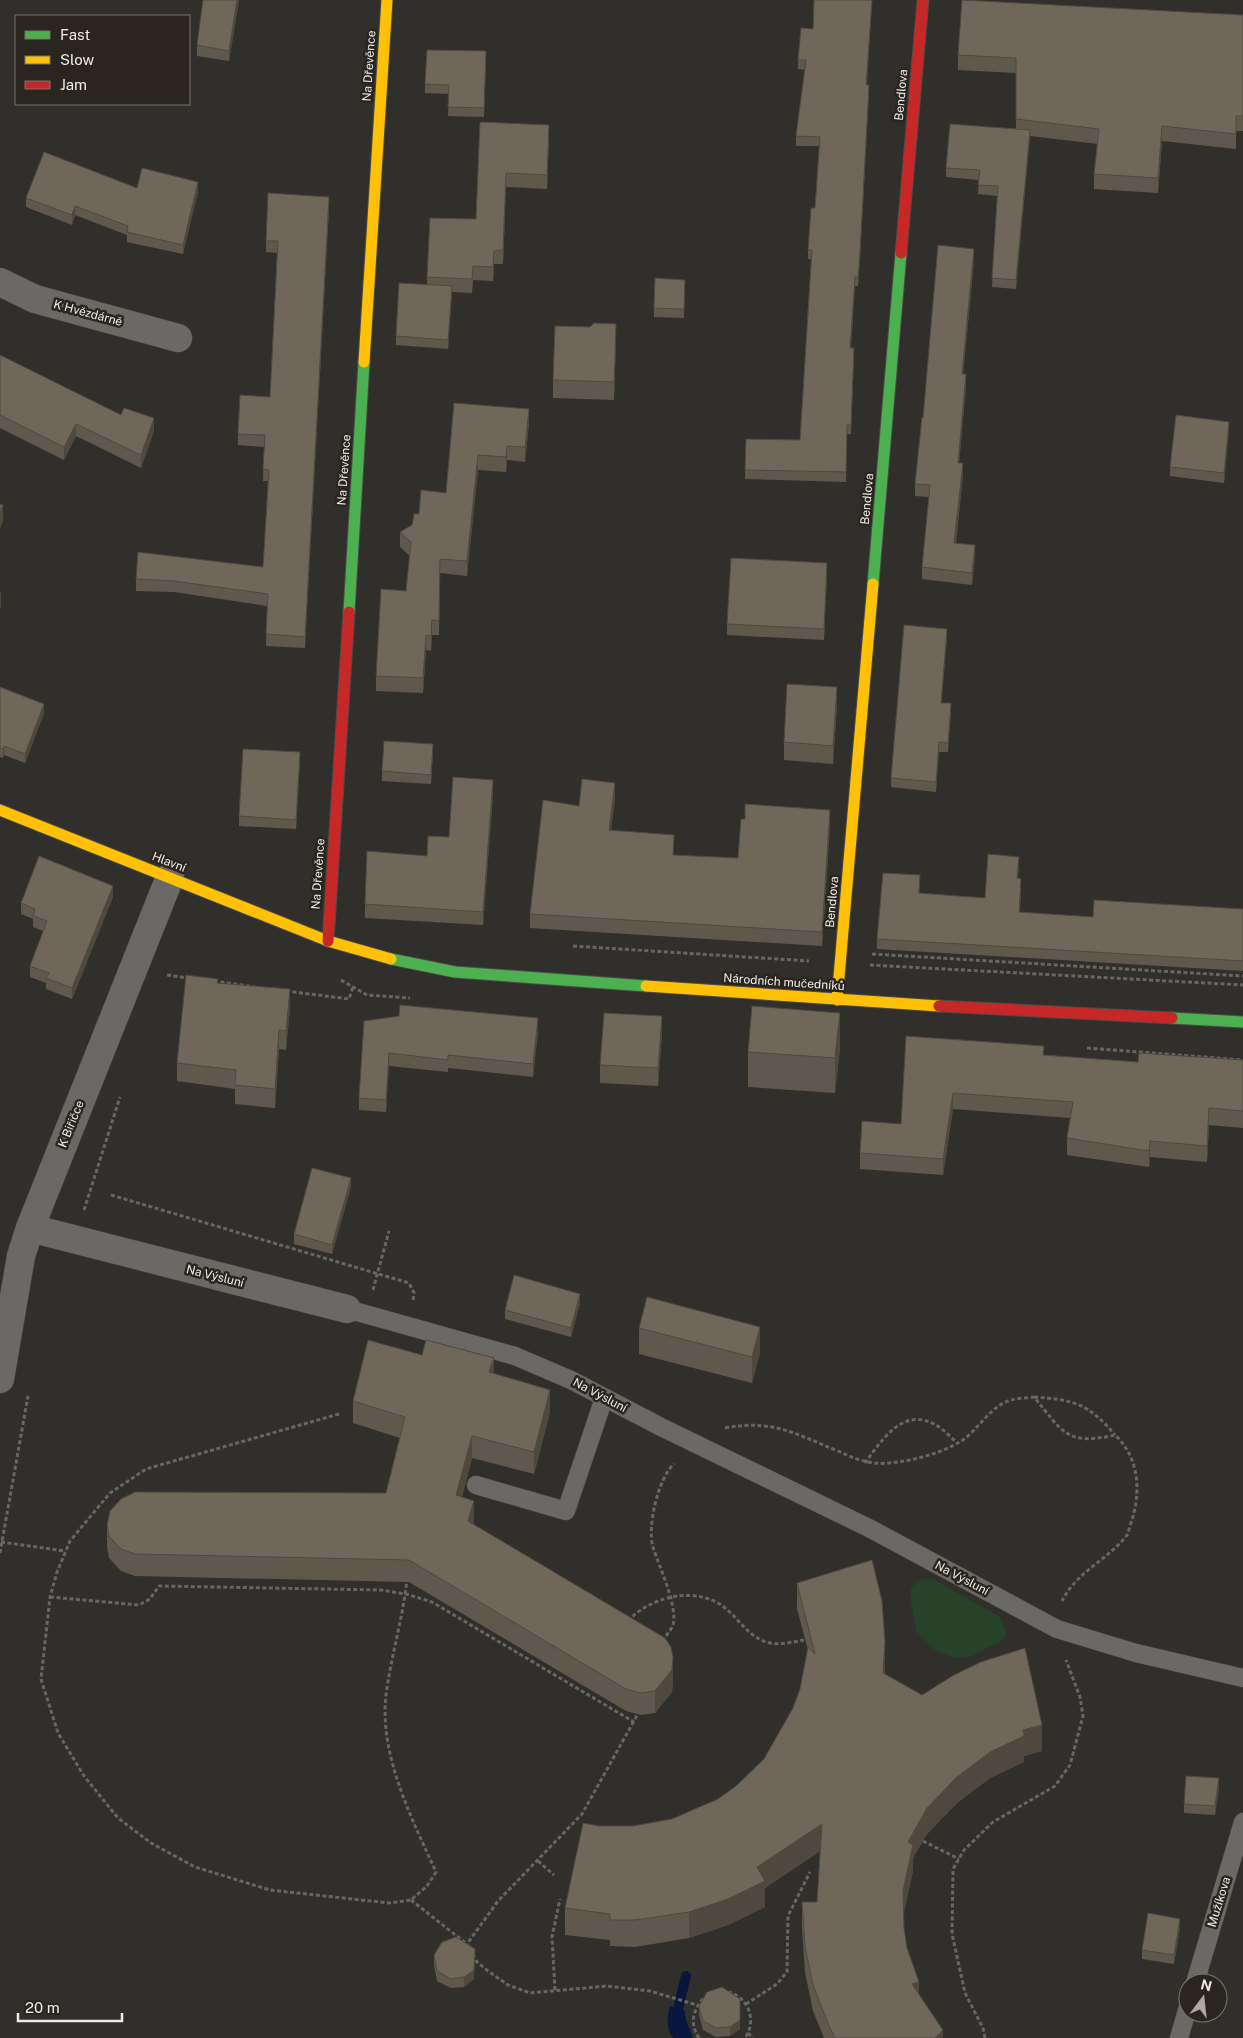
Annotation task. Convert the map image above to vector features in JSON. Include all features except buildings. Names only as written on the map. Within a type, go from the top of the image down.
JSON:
[{"type":"street","name":"Na Dřevěnce","points":[[328,941],[387,0]]},
{"type":"street","name":"Bendlova","points":[[837,1000],[923,0]]},
{"type":"street","name":"K Hvězdárně","points":[[0,282],[35,299],[178,338]]},
{"type":"street","name":"Hlavní","points":[[0,810],[328,941]]},
{"type":"street","name":"K Biřičce","points":[[0,1379],[11,1253],[30,1228],[170,877]]},
{"type":"street","name":"Národních mučedníků","points":[[328,941],[390,959],[455,972],[837,1000],[1243,1022]]},
{"type":"street","name":"Na Výsluní","points":[[30,1228],[357,1312]]},
{"type":"lane","name":"Na Výsluní","points":[[357,1312],[514,1356],[570,1380],[892,1541],[1049,1625],[1136,1653],[1243,1678]]},
{"type":"lane","points":[[476,1485],[566,1511],[604,1398]]},
{"type":"lane","name":"Mužíkova","points":[[1198,1973],[1243,1822]]},
{"type":"lane","points":[[1179,2038],[1183,2023]]},
{"type":"path","points":[[842,952],[1243,976]]},
{"type":"path","points":[[163,984],[170,966]]},
{"type":"path","points":[[167,975],[196,979]]},
{"type":"path","points":[[205,980],[262,988]]},
{"type":"path","points":[[282,990],[349,999]]},
{"type":"path","points":[[76,1239],[121,1092]]},
{"type":"path","points":[[111,1195],[409,1283],[414,1293],[408,1326]]},
{"type":"path","points":[[357,1312],[377,1274],[389,1231]]},
{"type":"path","points":[[1034,1397],[1063,1432],[1089,1440],[1115,1435]]},
{"type":"path","points":[[662,1642],[673,1626],[673,1614],[652,1544],[656,1495],[669,1468],[698,1443],[719,1429],[747,1423],[769,1426],[787,1430],[865,1463],[888,1463],[924,1457],[958,1443],[995,1409],[1010,1400],[1034,1397],[1064,1400],[1083,1406],[1100,1416],[1123,1442],[1137,1472],[1136,1505],[1127,1534],[1076,1579],[1049,1625],[1080,1697],[1083,1716],[1070,1766],[1055,1786],[992,1822],[964,1850],[953,1869],[952,1934],[965,1993],[983,2028],[985,2038]]},
{"type":"path","points":[[339,1414],[146,1469],[110,1493],[70,1541],[56,1572],[50,1597],[41,1679],[58,1733],[84,1776],[118,1818],[151,1843],[195,1867],[270,1890],[390,1903],[411,1900],[428,1886],[436,1872],[402,1796],[386,1728],[386,1696],[406,1594],[407,1579]]},
{"type":"path","points":[[865,1463],[892,1428],[911,1420],[921,1420],[936,1425],[958,1443]]},
{"type":"path","points":[[0,1542],[66,1552]]},
{"type":"path","points":[[50,1597],[139,1606],[150,1599],[159,1586],[381,1590],[406,1594],[432,1602],[634,1722]]},
{"type":"path","points":[[623,1626],[647,1606],[686,1594],[708,1599],[724,1607],[754,1636],[769,1643],[804,1640]]},
{"type":"path","points":[[467,1944],[498,1901],[582,1814],[642,1706]]},
{"type":"path","points":[[923,1841],[958,1859]]},
{"type":"path","points":[[538,1861],[554,1875]]},
{"type":"path","points":[[746,2004],[777,1984],[786,1972],[788,1916],[810,1872]]},
{"type":"path","points":[[555,1990],[552,1937],[560,1899]]},
{"type":"path","points":[[411,1900],[467,1944],[477,1962],[508,1985],[530,1993],[607,1986],[665,1995],[695,2004]]},
{"type":"path","points":[[724,1991],[733,1993],[748,2006],[751,2015],[748,2033],[745,2038]]},
{"type":"path","points":[[699,2038],[693,2023],[695,2004],[714,1992]]},
{"type":"path","points":[[748,2033],[753,2038]]},
{"type":"green space","points":[[933,1579],[1000,1617],[1006,1633],[1003,1640],[972,1656],[956,1658],[935,1650],[916,1631],[911,1602],[911,1588],[917,1581]]},
{"type":"water","points":[[670,2006],[685,2011],[686,2020],[693,2038],[673,2038],[669,2031],[668,2023]]},
{"type":"waterway","points":[[678,2009],[686,1976]]},
{"type":"traffic: fast","points":[[873,584],[901,253]]},
{"type":"traffic: fast","points":[[349,612],[364,362]]},
{"type":"traffic: fast","points":[[391,959],[455,972],[646,986]]},
{"type":"traffic: fast","points":[[1172,1018],[1243,1022]]},
{"type":"traffic: slow","points":[[364,362],[387,0]]},
{"type":"traffic: slow","points":[[837,1000],[873,584]]},
{"type":"traffic: slow","points":[[0,810],[328,941],[391,959]]},
{"type":"traffic: slow","points":[[646,986],[939,1006]]},
{"type":"traffic: jam","points":[[901,253],[923,0]]},
{"type":"traffic: jam","points":[[328,941],[349,612]]},
{"type":"traffic: jam","points":[[939,1006],[1172,1018]]}]
